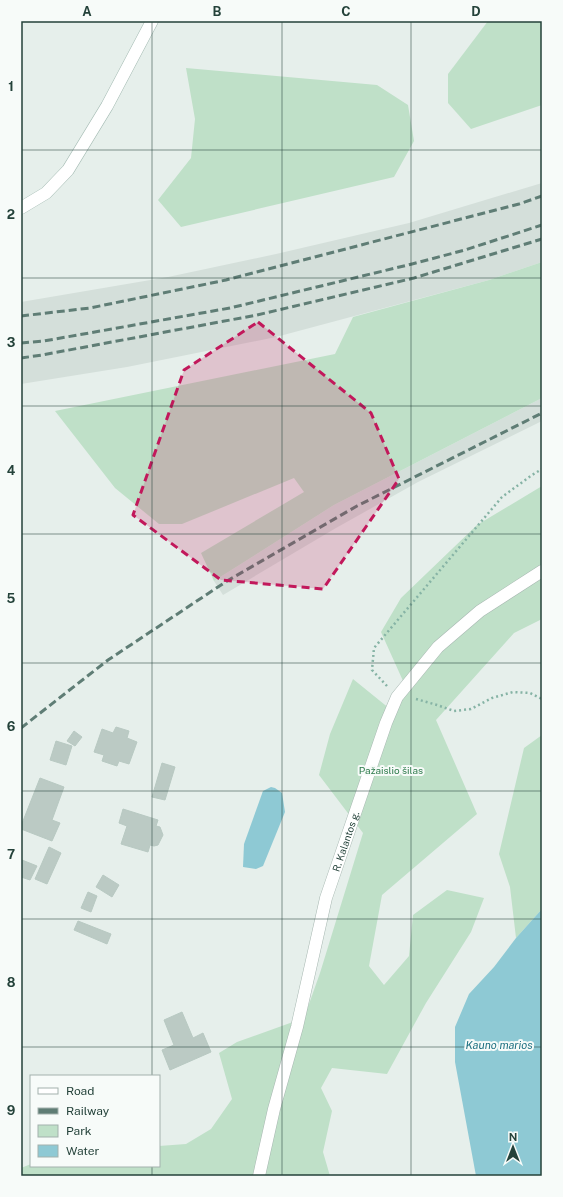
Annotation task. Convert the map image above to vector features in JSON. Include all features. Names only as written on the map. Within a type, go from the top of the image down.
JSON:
[{"type":"street","points":[[21,208],[46,193],[68,170],[106,106],[152,21]]},
{"type":"street","name":"R. Kalantos g.","points":[[259,1176],[274,1109],[297,1027],[326,898],[386,723],[397,697],[438,647],[480,611],[542,571]]},
{"type":"path","points":[[542,469],[502,497],[374,648],[372,670],[397,697],[418,699],[437,704],[454,711],[471,709],[492,698],[513,692],[530,693],[542,699]]},
{"type":"highlighted area","points":[[258,322],[371,413],[399,479],[323,589],[221,580],[133,515],[184,370]]},
{"type":"shaded area","points":[[542,183],[542,262],[489,280],[276,337],[127,367],[21,384],[21,302],[168,277],[276,254],[409,223]]},
{"type":"shaded area","points":[[542,398],[542,421],[418,482],[336,528],[223,595],[214,581],[334,505]]},
{"type":"green space","points":[[488,21],[542,21],[542,105],[471,129],[448,103],[448,74]]},
{"type":"green space","points":[[186,68],[377,85],[408,105],[414,141],[394,177],[181,227],[158,200],[191,158],[195,119]]},
{"type":"green space","points":[[542,262],[542,398],[334,505],[214,581],[201,553],[304,492],[294,478],[182,524],[159,524],[115,488],[55,411],[335,354],[353,317],[489,280]]},
{"type":"green space","name":"Pažaislio šilas","points":[[542,486],[542,619],[514,633],[436,720],[477,814],[382,895],[369,966],[384,985],[409,956],[413,915],[447,890],[484,898],[471,932],[426,1003],[387,1074],[332,1068],[321,1088],[332,1111],[323,1152],[330,1176],[21,1176],[21,1168],[30,1164],[30,1167],[160,1167],[160,1146],[186,1144],[211,1129],[232,1099],[219,1053],[237,1042],[304,1018],[320,973],[363,833],[319,775],[330,734],[353,679],[390,709],[408,692],[381,632],[401,598],[477,525]]},
{"type":"green space","points":[[542,735],[542,909],[516,938],[510,887],[499,854],[524,748]]},
{"type":"water","points":[[271,787],[282,793],[285,812],[263,866],[256,869],[243,867],[244,844],[263,791]]},
{"type":"water","name":"Kauno marios","points":[[542,909],[542,1176],[476,1176],[455,1062],[455,1027],[469,994],[494,967],[516,938]]},
{"type":"building","points":[[116,727],[129,731],[127,738],[137,742],[129,764],[119,761],[117,766],[102,761],[104,755],[94,752],[102,729],[113,733]]},
{"type":"building","points":[[74,731],[82,737],[75,746],[67,741]]},
{"type":"building","points":[[56,741],[72,746],[66,765],[50,760]]},
{"type":"building","points":[[162,763],[175,767],[165,800],[152,797]]},
{"type":"building","points":[[40,778],[64,787],[52,820],[60,823],[52,841],[21,829]]},
{"type":"building","points":[[123,809],[158,820],[156,826],[160,827],[163,835],[158,845],[150,845],[148,852],[121,844],[127,826],[119,823]]},
{"type":"building","points":[[49,847],[61,853],[47,884],[35,879]]},
{"type":"building","points":[[22,860],[37,866],[30,880],[21,877]]},
{"type":"building","points":[[103,875],[119,885],[112,897],[96,887]]},
{"type":"building","points":[[88,892],[97,896],[91,912],[81,908]]},
{"type":"building","points":[[78,921],[111,934],[107,944],[74,930]]},
{"type":"building","points":[[182,1012],[193,1038],[203,1033],[211,1052],[170,1070],[162,1050],[174,1045],[164,1020]]},
{"type":"railway","points":[[21,316],[90,308],[226,280],[519,204],[542,196]]},
{"type":"railway","points":[[21,343],[44,341],[230,308],[465,250],[542,225]]},
{"type":"railway","points":[[21,358],[257,315],[414,278],[542,239]]},
{"type":"railway","points":[[21,728],[108,660],[227,581],[357,506],[542,413]]}]
